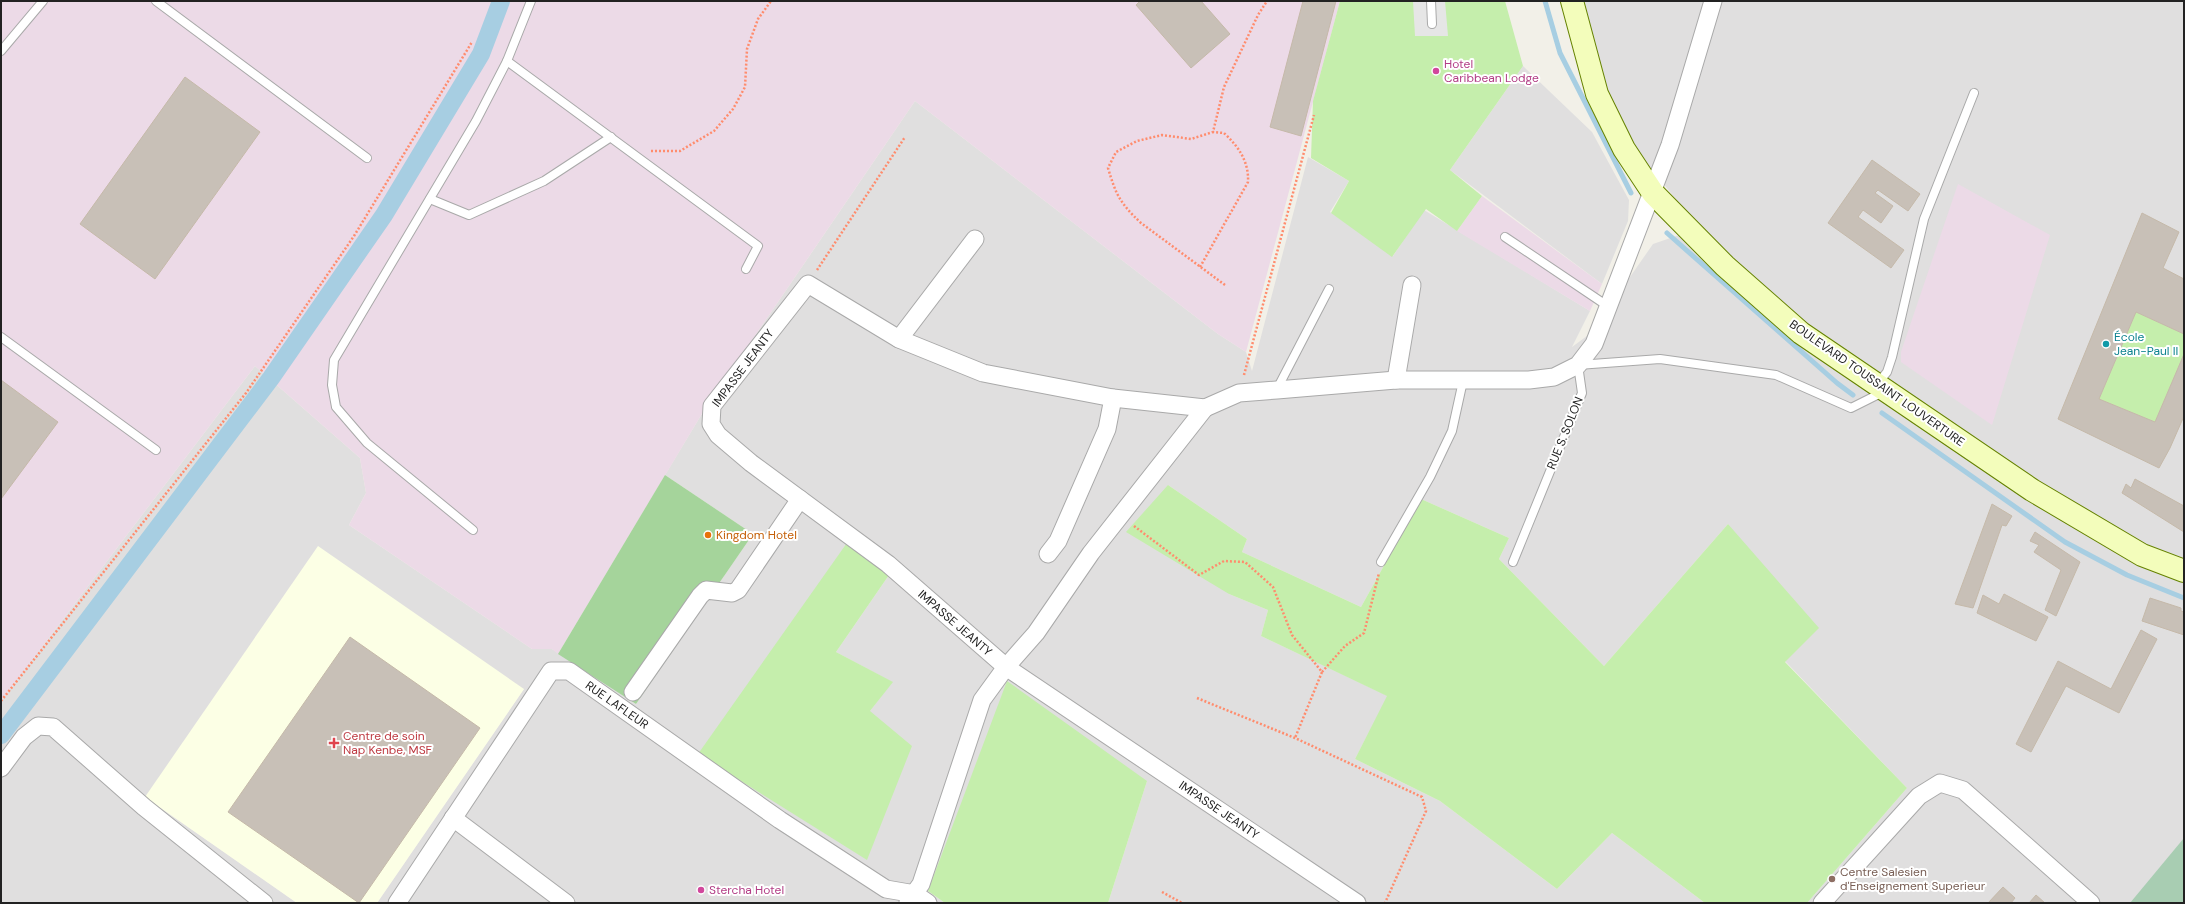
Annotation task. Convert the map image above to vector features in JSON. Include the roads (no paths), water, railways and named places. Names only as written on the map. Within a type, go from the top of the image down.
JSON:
[{"type":"main road","name":"BOULEVARD TOUSSAINT LOUVERTURE","points":[[1572,1],[1597,94],[1624,149],[1653,193],[1725,266],[1801,333],[2032,490],[2142,555],[2184,571]]},
{"type":"street","points":[[917,900],[982,700],[1006,667],[1036,633],[1091,553],[1205,408],[1239,393],[1396,380],[1529,380],[1554,377],[1578,365],[1594,344],[1653,193],[1670,145],[1713,1]]},
{"type":"street","points":[[975,239],[900,339],[983,373],[1112,398],[1205,408]]},
{"type":"street","name":"IMPASSE JEANTY","points":[[900,339],[808,284],[712,406],[711,424],[718,436],[888,564],[1006,667],[1357,903]]},
{"type":"street","points":[[1396,380],[1412,285]]},
{"type":"street","points":[[1048,554],[1058,541],[1108,429],[1112,398]]},
{"type":"street","points":[[634,692],[700,596],[706,590],[732,593],[738,590],[800,499]]},
{"type":"street","name":"RUE LAFLEUR","points":[[397,903],[551,671],[569,671],[780,820],[886,889],[917,900]]},
{"type":"street","points":[[1,768],[24,737],[38,726],[52,727],[144,807],[264,903]]},
{"type":"street","points":[[1822,903],[1919,796],[1940,783],[1963,790],[2090,903]]},
{"type":"street","points":[[452,818],[566,903]]},
{"type":"lane","points":[[1,51],[43,1]]},
{"type":"lane","points":[[156,1],[367,158]]},
{"type":"lane","points":[[473,530],[367,443],[336,406],[332,385],[334,360],[476,121],[507,61],[531,1]]},
{"type":"lane","points":[[1431,1],[1432,24]]},
{"type":"lane","points":[[507,61],[758,246],[746,269]]},
{"type":"lane","points":[[1578,365],[1660,359],[1776,375],[1851,408],[1881,387],[1892,357],[1924,219],[1974,93]]},
{"type":"lane","points":[[430,200],[469,215],[544,181],[611,137]]},
{"type":"lane","points":[[1505,237],[1609,307]]},
{"type":"lane","points":[[1277,390],[1329,289]]},
{"type":"lane","points":[[1,337],[156,450]]},
{"type":"lane","name":"RUE S. SOLON","points":[[1514,562],[1582,392],[1578,365]]},
{"type":"lane","points":[[1381,562],[1430,477],[1452,431],[1463,381]]},
{"type":"waterway","points":[[1,735],[271,378],[384,215],[481,54],[501,1]]},
{"type":"waterway","points":[[1545,1],[1560,53],[1631,193]]},
{"type":"waterway","points":[[1667,233],[1837,383],[1853,395]]},
{"type":"waterway","points":[[1882,413],[2065,542],[2127,575],[2184,598]]},
{"type":"place","name":"Hotel Caribbean Lodge","points":[[1436,71]]},
{"type":"place","name":"École Jean-Paul II","points":[[2106,344]]},
{"type":"place","name":"Kingdom Hotel","points":[[708,535]]},
{"type":"place","name":"Centre de soin Nap Kenbe, MSF","points":[[334,743]]},
{"type":"place","name":"Centre Salesien d'Enseignement Superieur","points":[[1832,879]]},
{"type":"place","name":"Stercha Hotel","points":[[701,890]]}]
